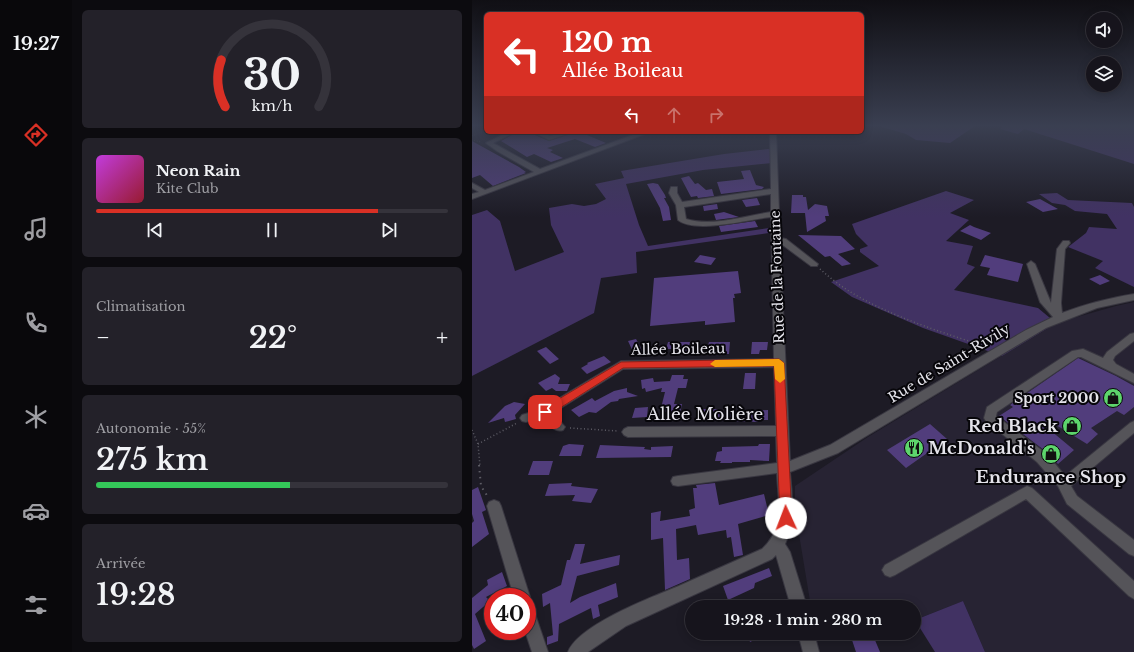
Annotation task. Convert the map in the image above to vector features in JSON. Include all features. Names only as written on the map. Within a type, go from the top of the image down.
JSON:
[{"type":"street","points":[[512,156],[539,172]]},
{"type":"street","points":[[472,197],[581,156]]},
{"type":"street","name":"Rue de la Fontaine","points":[[773,156],[777,240],[779,363],[786,518],[783,534],[776,545]]},
{"type":"street","points":[[472,185],[485,193]]},
{"type":"street","points":[[674,190],[673,193],[680,205],[682,220],[689,223],[724,221],[775,214]]},
{"type":"street","points":[[680,205],[774,191]]},
{"type":"street","points":[[777,240],[783,241],[814,264]]},
{"type":"street","points":[[1058,317],[1056,303],[1061,249],[1066,243]]},
{"type":"street","points":[[1031,264],[1045,302],[1058,317]]},
{"type":"street","name":"Rue de Saint-Rivily","points":[[784,468],[794,466],[834,449],[1058,317],[1089,307],[1134,297]]},
{"type":"street","points":[[1112,367],[1108,360],[1111,354],[1134,336]]},
{"type":"street","points":[[1134,379],[1083,353],[1076,353],[991,410],[990,418],[1042,458],[1064,484],[1066,492],[1072,500],[1134,549]]},
{"type":"street","name":"Allée Boileau","points":[[526,418],[545,412],[621,365],[779,363]]},
{"type":"street","points":[[545,412],[559,427]]},
{"type":"street","points":[[1064,484],[1134,426]]},
{"type":"street","name":"Allée Molière","points":[[628,432],[783,431]]},
{"type":"street","points":[[678,481],[784,468]]},
{"type":"street","points":[[890,570],[1027,492],[1134,591]]},
{"type":"street","points":[[494,506],[519,588]]},
{"type":"street","points":[[576,652],[586,642],[620,620],[767,554],[776,545],[783,552],[797,600]]},
{"type":"street","points":[[536,640],[540,652]]},
{"type":"street","points":[[808,640],[811,652]]},
{"type":"path","points":[[814,264],[850,292],[907,318],[958,338],[1000,350]]},
{"type":"path","points":[[478,444],[526,418]]},
{"type":"path","points":[[559,427],[628,432]]},
{"type":"path","points":[[472,430],[478,444],[481,486],[494,506]]},
{"type":"shaded area","points":[[709,156],[771,156],[772,163],[703,170],[626,184],[639,225],[648,246],[769,228],[769,233],[636,252],[637,273],[601,278],[594,313],[472,376],[472,215],[487,210],[500,221],[515,271],[564,252],[551,225],[549,208],[572,204],[584,206],[596,204],[606,199],[595,184],[624,178],[621,171]]},
{"type":"shaded area","points":[[1110,156],[1134,156],[1134,164]]},
{"type":"shaded area","points":[[946,191],[974,200],[950,213],[969,220],[946,241],[973,246],[967,264],[975,267],[954,290],[1038,308],[1056,323],[1002,356],[923,328],[852,297],[831,282],[879,266],[860,252],[860,249],[868,246],[856,234],[852,224]]},
{"type":"shaded area","points":[[1057,193],[1068,200],[1132,203],[1134,207],[1134,287],[1095,268],[1103,261],[1068,247],[1086,233],[1089,227],[1117,229],[1107,214],[1075,211],[1065,205],[1052,203],[1039,194]]},
{"type":"shaded area","points":[[1134,302],[1134,652],[985,652],[963,601],[921,618],[921,600],[810,600],[795,510],[795,486],[868,437],[1056,323]]},
{"type":"shaded area","points":[[963,601],[985,652],[935,652],[921,630],[921,618]]},
{"type":"building","points":[[472,156],[500,156],[526,172],[493,186],[480,175],[472,178]]},
{"type":"building","points":[[539,156],[560,156],[563,158],[551,162]]},
{"type":"building","points":[[750,170],[756,185],[764,187],[762,189],[721,194],[717,182],[744,179],[741,171]]},
{"type":"building","points":[[689,176],[695,184],[698,183],[706,190],[712,189],[714,196],[698,198],[697,196],[691,197],[681,178]]},
{"type":"building","points":[[647,184],[658,184],[665,195],[666,198],[664,198],[669,207],[671,220],[663,221],[660,208]]},
{"type":"building","points":[[792,195],[803,195],[803,197],[806,197],[808,210],[815,204],[827,206],[829,216],[825,216],[826,221],[807,232],[805,213],[791,213]]},
{"type":"building","points":[[757,198],[760,205],[746,207],[742,200]]},
{"type":"building","points":[[1040,199],[1058,209],[1043,212],[1026,202]]},
{"type":"building","points":[[717,204],[718,209],[704,211],[703,206]]},
{"type":"building","points":[[724,212],[739,217],[716,220],[714,214]]},
{"type":"building","points":[[755,221],[758,227],[721,232],[719,226]]},
{"type":"building","points":[[970,225],[991,233],[981,240],[960,231]]},
{"type":"building","points":[[798,235],[841,236],[855,249],[838,254],[851,264],[842,266],[830,256],[825,257]]},
{"type":"building","points":[[700,255],[716,258],[711,265],[694,262]]},
{"type":"building","points":[[985,255],[1023,264],[1018,282],[987,275],[990,268],[980,266]]},
{"type":"building","points":[[738,271],[741,293],[734,294],[735,298],[733,298],[735,322],[705,325],[705,321],[650,326],[654,278]]},
{"type":"building","points":[[1100,275],[1110,281],[1100,285],[1089,279]]},
{"type":"building","points":[[636,339],[644,354],[634,354],[628,341]]},
{"type":"building","points":[[668,342],[690,342],[687,354],[675,354],[676,349],[666,349]]},
{"type":"building","points":[[709,342],[730,342],[729,354],[716,354],[717,349],[707,349]]},
{"type":"building","points":[[752,342],[768,342],[767,350],[760,350],[759,354],[751,354]]},
{"type":"building","points":[[546,347],[559,359],[550,364],[537,351]]},
{"type":"building","points":[[604,356],[611,362],[587,374],[581,368],[588,364],[587,363]]},
{"type":"building","points":[[1078,358],[1134,386],[1134,407],[1124,415],[1117,411],[1091,428],[1098,434],[1087,444],[1048,420],[1044,425],[1074,450],[1058,464],[1048,453],[999,416],[1013,407],[1010,405]]},
{"type":"building","points":[[745,373],[756,373],[755,389],[743,389]]},
{"type":"building","points":[[555,374],[560,378],[558,384],[570,384],[567,391],[556,391],[552,388],[546,391],[538,383]]},
{"type":"building","points":[[672,375],[684,375],[683,379],[688,379],[686,388],[678,388],[674,404],[682,404],[679,419],[667,419],[669,412],[660,412],[665,392],[661,392],[662,388],[646,392],[645,388],[642,389],[641,380],[653,378],[654,382],[670,381]]},
{"type":"building","points":[[627,388],[627,392],[638,396],[619,399],[618,401],[611,402],[596,413],[589,412],[579,417],[571,410],[592,398],[595,401],[614,391]]},
{"type":"building","points":[[514,402],[525,404],[515,415],[516,419],[505,422],[504,418],[488,423],[505,406]]},
{"type":"building","points":[[648,407],[647,417],[632,418],[635,408]]},
{"type":"building","points":[[701,409],[717,409],[722,412],[768,410],[768,420],[759,420],[759,422],[699,420]]},
{"type":"building","name":"McDonald's","points":[[930,424],[947,439],[906,468],[887,450]]},
{"type":"building","points":[[569,444],[584,445],[581,456],[559,456],[563,446]]},
{"type":"building","points":[[759,444],[770,444],[769,461],[750,460],[750,462],[720,463],[721,461],[715,461],[717,452],[722,451],[722,447],[758,446]]},
{"type":"building","points":[[600,445],[645,447],[644,449],[651,450],[651,447],[673,446],[671,457],[596,458]]},
{"type":"building","points":[[533,461],[553,461],[549,475],[528,475]]},
{"type":"building","points":[[572,483],[571,486],[598,489],[591,503],[572,501],[575,495],[545,496],[549,484]]},
{"type":"building","points":[[715,483],[719,505],[764,494],[769,515],[738,524],[743,555],[734,557],[731,537],[727,538],[726,530],[698,535],[696,525],[676,529],[677,560],[689,558],[690,579],[665,590],[663,538],[651,540],[651,513],[661,511],[660,521],[690,516],[689,510],[695,508],[693,488],[697,488],[696,485]]},
{"type":"building","points":[[478,487],[486,510],[482,512],[489,534],[472,547],[472,523],[474,521],[472,514],[472,490]]},
{"type":"building","points":[[575,544],[585,544],[580,564],[620,555],[619,565],[577,576],[570,603],[580,597],[616,583],[618,597],[598,605],[600,616],[593,619],[591,608],[559,624],[558,641],[547,645],[547,637],[553,635],[550,603],[543,607],[542,594],[561,585],[567,560],[570,560]]},
{"type":"building","points":[[769,568],[772,576],[755,583],[754,588],[728,600],[723,586]]},
{"type":"building","points":[[502,572],[507,586],[503,588],[484,588],[488,585],[487,580]]},
{"type":"building","points":[[484,588],[484,606],[475,614],[484,636],[484,640],[486,641],[474,649],[472,645],[472,598]]},
{"type":"building","points":[[852,640],[875,640],[880,652],[856,652]]},
{"type":"slow traffic","points":[[715,364],[779,363],[780,379]]},
{"type":"place","name":"Sport 2000","points":[[1113,398]]},
{"type":"place","name":"Red Black","points":[[1072,426]]},
{"type":"place","name":"McDonald's","points":[[914,448]]},
{"type":"place","name":"Endurance Shop","points":[[1051,454]]},
{"type":"route","points":[[545,412],[621,365],[779,363],[786,518]]}]
